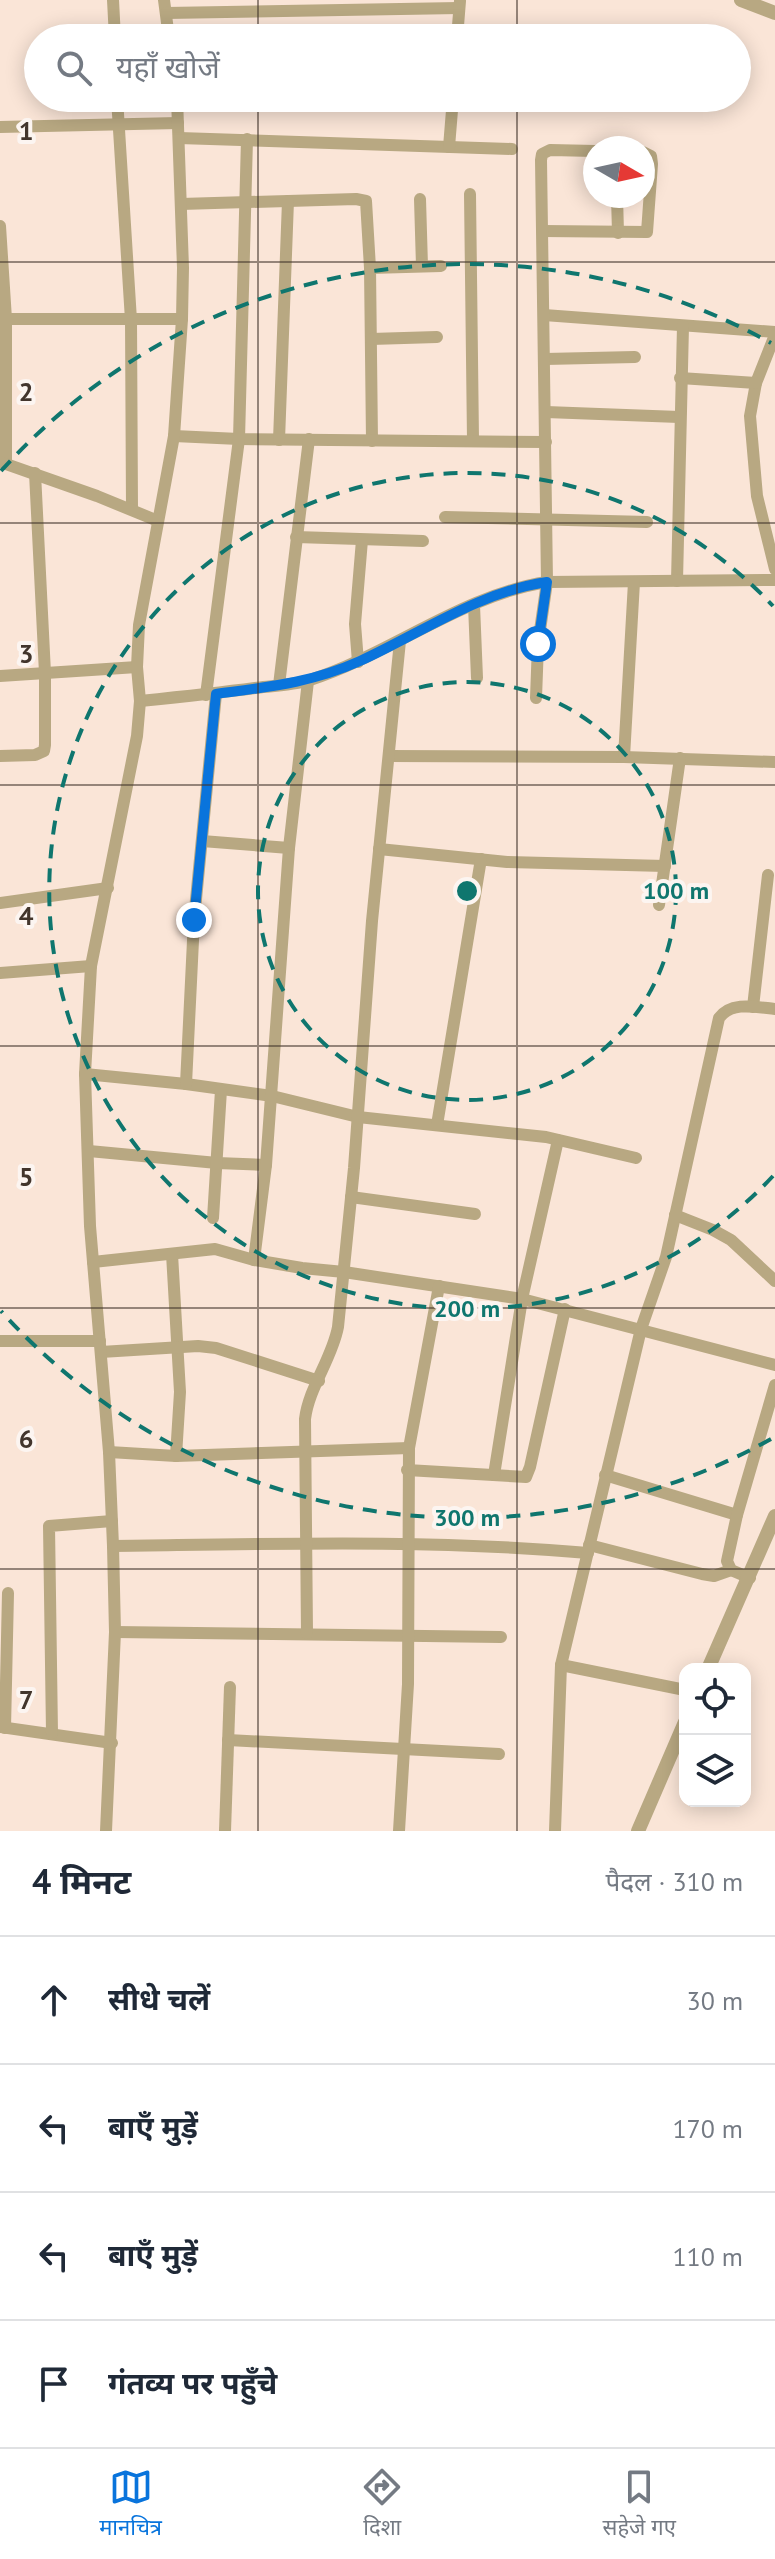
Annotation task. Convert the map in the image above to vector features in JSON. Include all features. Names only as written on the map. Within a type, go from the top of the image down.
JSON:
[{"type":"street","points":[[113,0],[114,24]]},
{"type":"street","points":[[741,0],[775,13]]},
{"type":"street","points":[[165,6],[460,4],[458,24]]},
{"type":"street","points":[[118,112],[131,320],[132,509]]},
{"type":"street","points":[[106,1831],[115,1632],[113,1546],[109,1452],[93,1262],[85,1074],[91,966],[134,756],[140,701],[137,667],[139,625],[174,436],[182,319],[178,112]]},
{"type":"street","points":[[449,147],[452,112]]},
{"type":"street","points":[[0,127],[178,123]]},
{"type":"street","points":[[179,138],[512,149]]},
{"type":"street","points":[[186,1084],[194,920],[211,694],[239,439],[247,139]]},
{"type":"street","points":[[536,698],[538,644],[547,582],[542,154],[550,150],[583,151]]},
{"type":"street","points":[[470,194],[473,440]]},
{"type":"street","points":[[420,199],[422,266]]},
{"type":"street","points":[[279,440],[288,201]]},
{"type":"street","points":[[181,204],[366,201],[372,441]]},
{"type":"street","points":[[617,208],[618,233]]},
{"type":"street","points":[[543,231],[645,234],[649,228],[650,208]]},
{"type":"street","points":[[0,226],[3,463],[158,521]]},
{"type":"street","points":[[370,268],[441,266]]},
{"type":"street","points":[[544,315],[775,334],[756,383],[750,416],[757,496],[775,569]]},
{"type":"street","points":[[3,319],[182,319]]},
{"type":"street","points":[[677,581],[683,326]]},
{"type":"street","points":[[371,339],[437,337]]},
{"type":"street","points":[[545,359],[635,357]]},
{"type":"street","points":[[680,378],[756,383]]},
{"type":"street","points":[[546,412],[679,417]]},
{"type":"street","points":[[174,436],[546,442]]},
{"type":"street","points":[[279,685],[309,439]]},
{"type":"street","points":[[0,756],[35,755],[44,751],[45,673],[35,473]]},
{"type":"street","points":[[445,517],[647,522]]},
{"type":"street","points":[[296,537],[423,541]]},
{"type":"street","points":[[358,662],[355,616],[362,540]]},
{"type":"street","points":[[140,701],[308,681],[358,662],[515,588],[547,582],[775,580]]},
{"type":"street","points":[[624,757],[634,582]]},
{"type":"street","points":[[474,605],[477,678]]},
{"type":"street","points":[[307,1633],[306,1411],[336,1338],[400,641]]},
{"type":"street","points":[[0,676],[137,667]]},
{"type":"street","points":[[254,1260],[272,1096],[289,848],[308,681]]},
{"type":"street","points":[[389,756],[624,757],[775,762]]},
{"type":"street","points":[[659,905],[680,758]]},
{"type":"street","points":[[202,841],[289,848]]},
{"type":"street","points":[[379,849],[481,859],[665,866]]},
{"type":"street","points":[[437,1125],[481,859]]},
{"type":"street","points":[[753,1007],[768,875]]},
{"type":"street","points":[[0,903],[108,888]]},
{"type":"street","points":[[0,973],[91,966]]},
{"type":"street","points":[[555,1831],[561,1665],[641,1329],[666,1257],[719,1018],[728,1009],[775,1009]]},
{"type":"street","points":[[85,1074],[272,1096],[358,1117],[558,1140],[636,1158]]},
{"type":"street","points":[[213,1218],[221,1090]]},
{"type":"street","points":[[494,1475],[522,1299],[558,1140]]},
{"type":"street","points":[[89,1151],[266,1165]]},
{"type":"street","points":[[351,1197],[475,1214]]},
{"type":"street","points":[[675,1215],[731,1240],[775,1281]]},
{"type":"street","points":[[93,1262],[215,1249],[254,1260],[522,1299],[775,1365]]},
{"type":"street","points":[[172,1254],[180,1392],[176,1456]]},
{"type":"street","points":[[399,1831],[408,1684],[410,1544],[407,1470],[439,1286]]},
{"type":"street","points":[[407,1470],[522,1477],[529,1473],[565,1309]]},
{"type":"street","points":[[0,1341],[216,1348],[319,1381]]},
{"type":"street","points":[[731,1570],[727,1561],[737,1515],[775,1385]]},
{"type":"street","points":[[109,1452],[176,1456],[409,1448]]},
{"type":"street","points":[[605,1475],[737,1515]]},
{"type":"street","points":[[711,1663],[775,1516]]},
{"type":"street","points":[[52,1733],[49,1526],[112,1521]]},
{"type":"street","points":[[113,1546],[306,1543],[589,1549],[702,1574],[714,1576],[731,1570],[750,1578]]},
{"type":"street","points":[[8,1593],[3,1727],[112,1743]]},
{"type":"street","points":[[115,1632],[501,1637]]},
{"type":"street","points":[[561,1665],[679,1689]]},
{"type":"street","points":[[225,1831],[230,1687]]},
{"type":"street","points":[[638,1831],[679,1735]]},
{"type":"street","points":[[228,1740],[499,1754]]},
{"type":"route","points":[[194,920],[216,694],[308,681],[358,662],[506,591],[547,582],[538,644]]}]
